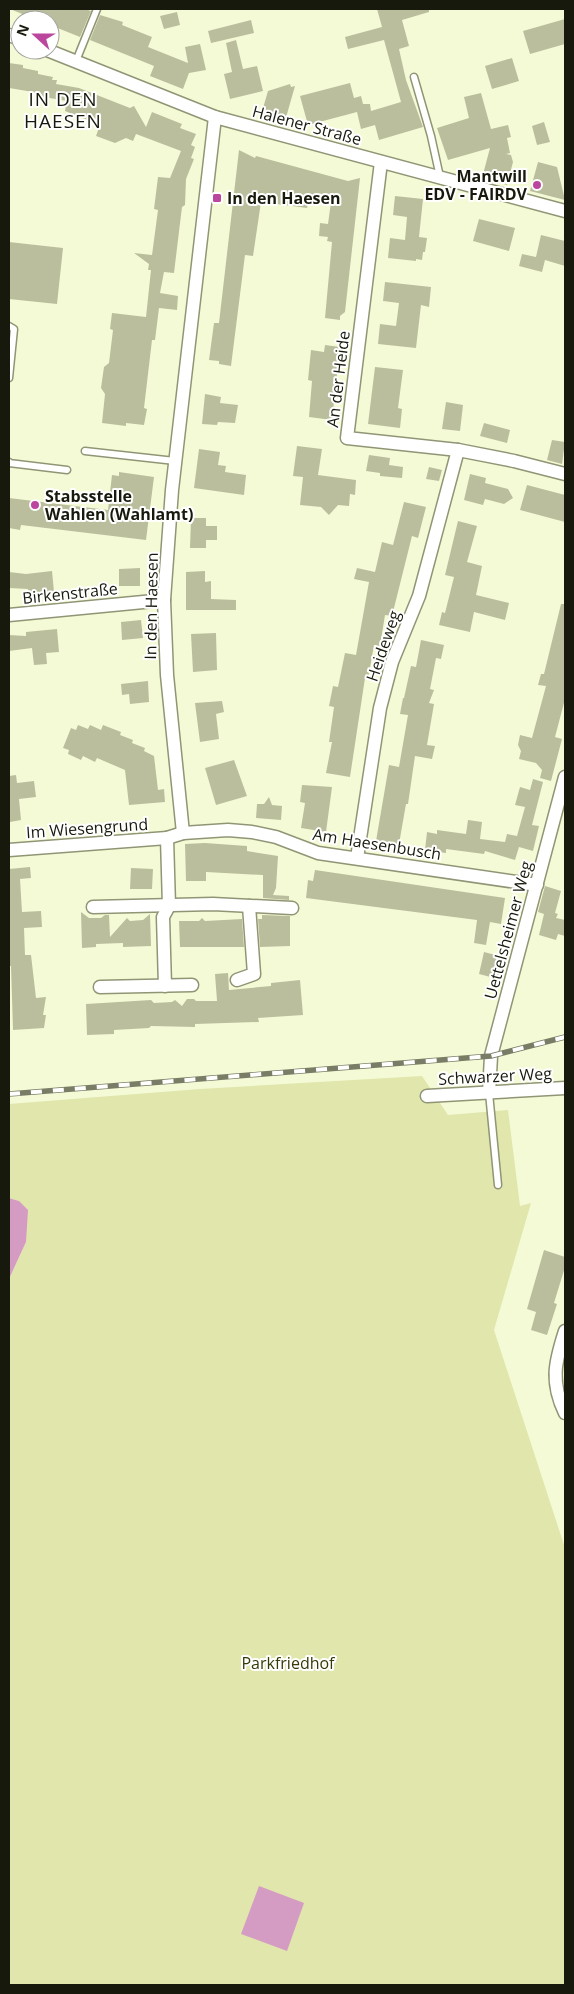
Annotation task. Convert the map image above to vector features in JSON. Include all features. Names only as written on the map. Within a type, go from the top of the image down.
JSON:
[{"type":"street","name":"Halener Straße","points":[[60,55],[215,117],[565,211]]},
{"type":"street","name":"In den Haesen","points":[[183,833],[167,675],[164,600],[175,461],[215,117]]},
{"type":"street","name":"An der Heide","points":[[381,162],[347,438],[458,450],[514,461],[565,474]]},
{"type":"street","name":"Heideweg","points":[[357,858],[380,708],[392,662],[418,596],[458,450]]},
{"type":"street","name":"Birkenstraße","points":[[9,615],[164,600]]},
{"type":"street","name":"Uettelsheimer Weg","points":[[489,1093],[491,1056],[565,777]]},
{"type":"street","name":"Am Haesenbusch","points":[[183,833],[228,830],[252,832],[276,837],[318,853],[537,885]]},
{"type":"street","points":[[165,986],[163,917],[169,906],[168,838],[183,833]]},
{"type":"street","name":"Im Wiesengrund","points":[[9,850],[168,838]]},
{"type":"street","points":[[92,908],[213,904],[292,908]]},
{"type":"street","points":[[237,980],[254,974],[249,906]]},
{"type":"street","points":[[100,987],[192,985]]},
{"type":"street","name":"Schwarzer Weg","points":[[427,1096],[565,1088]]},
{"type":"street","points":[[565,1331],[559,1350],[554,1380],[565,1413]]},
{"type":"lane","points":[[76,61],[97,9]]},
{"type":"lane","points":[[414,77],[432,136],[440,178]]},
{"type":"lane","points":[[9,326],[14,329],[9,378]]},
{"type":"lane","points":[[85,450],[175,461]]},
{"type":"lane","points":[[9,462],[67,470]]},
{"type":"lane","points":[[489,1093],[498,1185]]},
{"type":"green space","name":"Parkfriedhof","points":[[422,1076],[448,1115],[508,1110],[520,1206],[531,1203],[494,1330],[565,1548],[565,1985],[9,1985],[9,1279],[26,1242],[19,1201],[9,1198],[9,1104],[200,1089]]},
{"type":"shaded area","points":[[9,1198],[19,1201],[28,1210],[26,1242],[9,1279]]},
{"type":"shaded area","points":[[259,1886],[304,1903],[287,1951],[241,1934]]},
{"type":"building","points":[[10,9],[85,9],[91,11],[80,37],[60,29],[60,10]]},
{"type":"building","points":[[377,9],[429,9],[429,12],[402,20],[409,46],[399,49],[406,80],[423,127],[379,140],[375,125],[361,129],[357,112],[308,125],[300,96],[350,83],[354,98],[361,96],[363,104],[370,104],[371,111],[401,102],[384,40],[348,49],[345,37],[382,27]]},
{"type":"building","points":[[177,12],[180,25],[164,29],[160,16]]},
{"type":"building","points":[[100,15],[123,22],[122,25],[152,37],[148,47],[188,63],[185,47],[200,44],[206,70],[189,73],[183,89],[150,76],[154,66],[90,40]]},
{"type":"building","points":[[565,19],[565,44],[530,54],[523,31]]},
{"type":"building","points":[[251,20],[254,33],[211,43],[208,31]]},
{"type":"building","points":[[236,40],[243,69],[257,66],[263,91],[230,99],[224,74],[232,72],[226,43]]},
{"type":"building","points":[[512,58],[519,81],[492,89],[485,66]]},
{"type":"building","points":[[9,63],[23,65],[23,68],[38,71],[38,74],[53,77],[52,80],[57,80],[56,84],[79,88],[130,108],[134,106],[146,127],[152,112],[182,124],[180,128],[196,134],[191,145],[195,147],[191,158],[194,159],[186,179],[185,205],[182,207],[174,273],[164,272],[160,293],[178,296],[177,310],[159,308],[155,340],[152,340],[144,408],[147,409],[144,425],[126,423],[126,426],[102,423],[105,394],[101,388],[104,367],[109,363],[113,330],[110,329],[112,313],[146,317],[151,270],[148,270],[149,264],[134,253],[152,255],[158,210],[154,209],[158,177],[170,178],[181,151],[136,134],[133,141],[126,138],[115,143],[96,136],[100,125],[65,111],[67,101],[38,96],[39,93],[9,88]]},
{"type":"building","points":[[290,84],[291,87],[295,86],[285,121],[261,115],[268,91]]},
{"type":"building","points":[[481,93],[491,129],[508,125],[511,137],[507,138],[510,153],[506,154],[511,155],[513,162],[507,185],[482,178],[490,148],[448,160],[437,128],[469,118],[464,97]]},
{"type":"building","points":[[544,122],[550,142],[537,145],[532,126]]},
{"type":"building","points":[[239,150],[255,158],[256,156],[348,181],[360,178],[345,312],[340,316],[340,320],[325,318],[332,242],[327,241],[328,237],[319,236],[320,223],[328,224],[331,202],[310,197],[307,208],[261,202],[253,256],[245,255],[231,366],[219,364],[219,361],[209,360],[214,323],[219,323]]},
{"type":"building","points":[[538,162],[557,167],[565,200],[530,191]]},
{"type":"building","points":[[395,196],[423,199],[419,237],[427,238],[422,260],[388,258],[390,238],[405,240],[407,217],[393,215]]},
{"type":"building","points":[[479,219],[515,228],[509,251],[473,241]]},
{"type":"building","points":[[541,235],[565,241],[565,266],[545,260],[542,272],[519,266],[522,254],[536,257]]},
{"type":"building","points":[[9,242],[63,248],[57,304],[9,299]]},
{"type":"building","points":[[385,282],[431,287],[429,307],[421,305],[416,348],[378,344],[380,324],[396,326],[399,303],[383,301]]},
{"type":"building","points":[[325,345],[340,347],[332,420],[309,417],[312,381],[308,380],[311,350],[324,352]]},
{"type":"building","points":[[375,367],[403,370],[398,408],[402,409],[400,428],[368,424]]},
{"type":"building","points":[[205,394],[221,397],[220,403],[238,405],[235,423],[218,422],[217,425],[202,424]]},
{"type":"building","points":[[446,402],[463,405],[460,431],[442,429]]},
{"type":"building","points":[[484,423],[510,430],[507,443],[480,436]]},
{"type":"building","points":[[552,440],[565,442],[562,464],[547,460]]},
{"type":"building","points":[[297,446],[322,449],[318,475],[356,480],[355,495],[350,494],[349,506],[338,505],[329,515],[321,507],[300,505],[303,477],[293,476]]},
{"type":"building","points":[[199,449],[220,452],[218,465],[226,466],[225,472],[246,475],[244,495],[194,488]]},
{"type":"building","points":[[369,455],[390,458],[389,465],[403,467],[402,478],[380,476],[380,473],[366,471]]},
{"type":"building","points":[[429,467],[442,470],[439,481],[426,479]]},
{"type":"building","name":"Stabsstelle Wahlen (Wahlamt)","points":[[119,472],[154,477],[146,540],[21,525],[20,530],[9,528],[9,498],[108,510],[112,475],[119,476]]},
{"type":"building","points":[[470,474],[486,478],[485,483],[508,489],[513,498],[504,504],[485,499],[483,505],[464,500]]},
{"type":"building","points":[[527,485],[565,495],[565,522],[520,510]]},
{"type":"building","points":[[404,502],[426,507],[418,538],[412,536],[392,616],[385,615],[380,646],[374,645],[368,679],[365,678],[350,777],[326,773],[332,742],[329,742],[334,707],[329,706],[333,686],[338,687],[345,653],[356,655],[369,582],[354,579],[357,568],[375,572],[382,542],[393,545]]},
{"type":"building","points":[[191,518],[206,518],[206,526],[217,526],[217,540],[206,540],[206,548],[190,548]]},
{"type":"building","points":[[458,521],[477,526],[467,562],[482,566],[476,595],[509,603],[505,620],[474,612],[470,632],[439,625],[442,612],[445,613],[454,577],[445,575]]},
{"type":"building","points":[[140,568],[140,586],[119,586],[119,569]]},
{"type":"building","points":[[52,571],[54,592],[28,594],[28,589],[9,588],[9,572],[26,574]]},
{"type":"building","points":[[205,571],[205,582],[211,581],[211,599],[236,600],[236,610],[186,610],[186,572]]},
{"type":"building","points":[[561,604],[565,604],[565,699],[555,737],[562,739],[551,781],[540,778],[542,770],[536,763],[519,759],[521,751],[518,745],[520,735],[532,738],[546,686],[538,685],[541,674],[544,674]]},
{"type":"building","points":[[141,620],[143,638],[122,640],[121,622]]},
{"type":"building","points":[[57,629],[59,652],[46,653],[47,664],[34,665],[32,648],[9,651],[9,635],[26,636],[26,632]]},
{"type":"building","points":[[216,633],[217,670],[193,672],[191,634]]},
{"type":"building","points":[[421,640],[444,645],[441,659],[436,658],[430,689],[434,690],[429,703],[434,704],[427,745],[435,746],[432,759],[415,756],[408,804],[406,804],[399,844],[376,841],[389,765],[399,767],[408,715],[400,714],[411,666],[416,667]]},
{"type":"building","points":[[148,681],[149,702],[130,704],[129,694],[122,695],[121,684]]},
{"type":"building","points":[[222,701],[224,712],[216,714],[219,739],[200,742],[195,703]]},
{"type":"building","points":[[78,725],[88,729],[90,725],[101,730],[103,725],[121,732],[120,735],[133,740],[132,743],[145,748],[144,751],[154,756],[158,790],[164,789],[165,802],[129,805],[125,770],[97,758],[95,762],[83,756],[81,760],[68,754],[69,750],[63,748],[71,728],[76,730]]},
{"type":"building","points":[[234,760],[247,796],[216,805],[205,768]]},
{"type":"building","points":[[16,775],[17,783],[34,781],[36,797],[19,799],[21,820],[10,822],[9,776]]},
{"type":"building","points":[[533,779],[543,782],[532,825],[539,826],[533,851],[519,847],[515,860],[485,851],[484,854],[446,849],[446,853],[425,850],[427,832],[437,834],[437,830],[466,834],[468,820],[482,822],[480,839],[505,842],[507,834],[517,836],[525,807],[515,805],[520,787],[530,790]]},
{"type":"building","points":[[302,785],[332,787],[326,832],[301,828],[305,803],[300,802]]},
{"type":"building","points":[[269,797],[272,805],[282,806],[281,820],[256,818],[257,804],[264,804]]},
{"type":"building","points":[[205,843],[247,846],[247,851],[278,856],[276,888],[273,895],[289,896],[289,900],[263,898],[263,875],[206,872],[206,881],[186,881],[185,844]]},
{"type":"building","points":[[30,867],[31,878],[20,879],[22,912],[41,911],[42,927],[24,928],[25,955],[31,955],[36,998],[46,997],[43,1015],[46,1015],[44,1028],[13,1030],[11,966],[9,966],[9,869]]},
{"type":"building","points":[[131,868],[153,869],[152,889],[130,889]]},
{"type":"building","points":[[315,870],[505,898],[501,924],[490,922],[486,945],[474,943],[477,920],[306,898],[308,880],[313,881]]},
{"type":"building","points":[[545,886],[561,891],[555,913],[558,914],[556,918],[565,920],[565,936],[558,934],[556,940],[539,935],[544,914],[538,912]]},
{"type":"building","points":[[81,912],[89,918],[101,918],[109,915],[110,937],[127,918],[130,921],[143,920],[150,914],[151,946],[123,947],[123,943],[96,944],[96,947],[82,948]]},
{"type":"building","points":[[262,915],[290,916],[290,946],[260,947],[258,919],[262,919]]},
{"type":"building","points":[[202,918],[205,921],[242,919],[244,947],[180,947],[179,921],[199,921]]},
{"type":"building","points":[[484,952],[503,957],[498,979],[479,974]]},
{"type":"building","points":[[228,973],[229,990],[271,986],[271,983],[300,980],[303,1015],[258,1018],[259,1022],[195,1024],[195,1027],[151,1026],[149,1028],[114,1030],[114,1034],[87,1035],[86,1004],[151,1000],[154,1003],[172,1002],[175,1000],[182,1006],[187,999],[217,1001],[215,974]]},
{"type":"building","points":[[544,1250],[565,1257],[565,1267],[554,1303],[557,1304],[547,1335],[531,1330],[536,1312],[527,1309]]},
{"type":"railway","points":[[9,1094],[491,1056],[565,1037]]},
{"type":"place","name":"Mantwill EDV - FAIRDV","points":[[537,185]]},
{"type":"place","name":"In den Haesen","points":[[217,198]]},
{"type":"place","name":"Stabsstelle Wahlen (Wahlamt)","points":[[35,505]]},
{"type":"district","name":"IN DEN HAESEN","points":[[63,110]]}]
